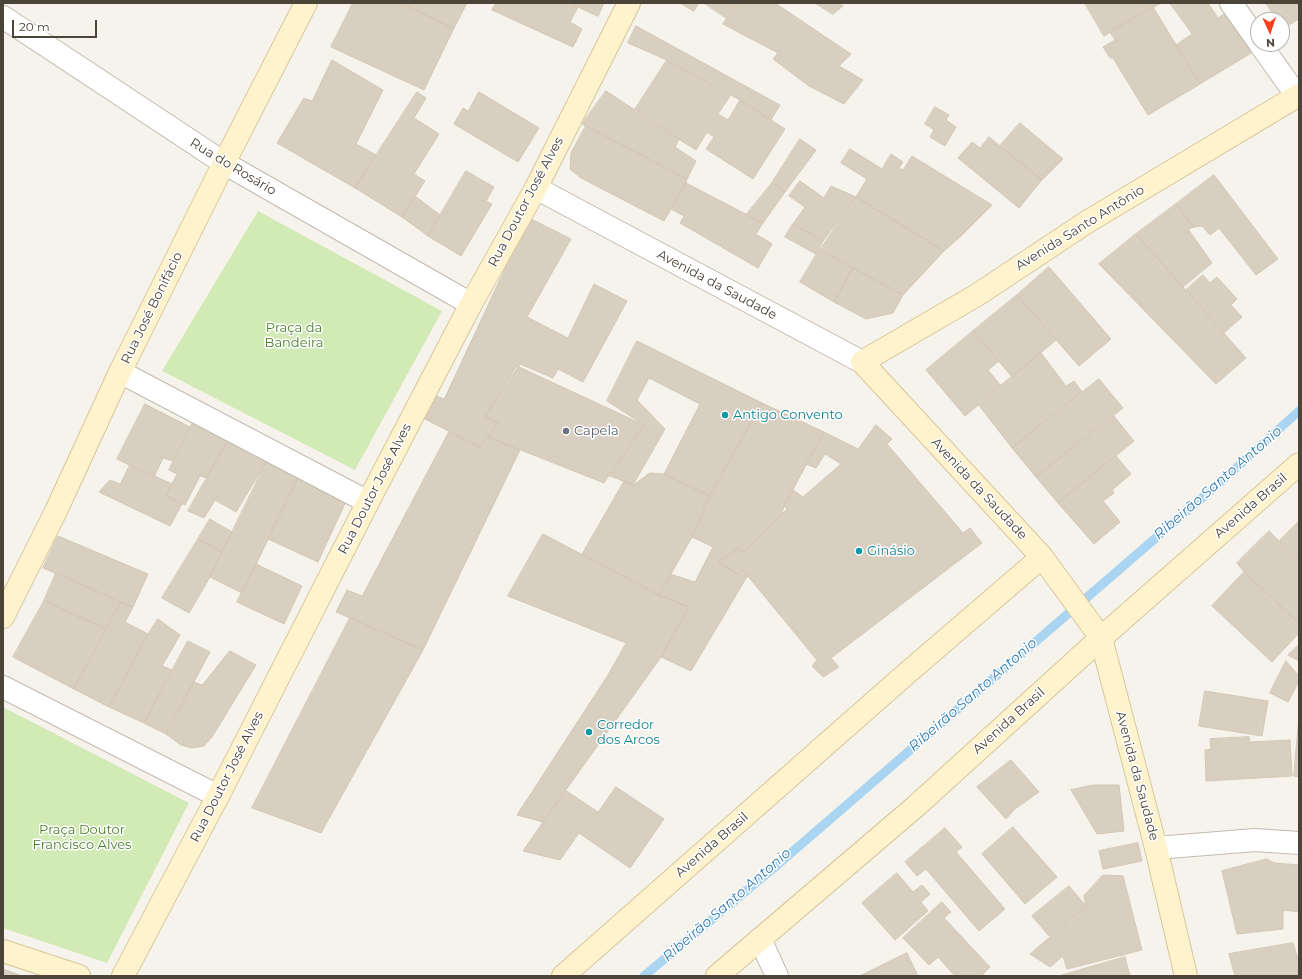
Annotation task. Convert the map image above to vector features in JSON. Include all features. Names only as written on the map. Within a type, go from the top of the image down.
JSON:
[{"type":"main road","name":"Rua José Bonifácio","points":[[3,617],[56,511],[120,372],[224,163],[306,3]]},
{"type":"main road","name":"Rua Doutor José Alves","points":[[124,976],[471,304],[536,188],[629,3]]},
{"type":"main road","name":"Avenida Santo Antônio","points":[[862,362],[977,295],[1087,222],[1298,96]]},
{"type":"main road","name":"Avenida da Saudade","points":[[862,362],[1042,557],[1101,638],[1156,848],[1186,976]]},
{"type":"main road","name":"Avenida Brasil","points":[[717,976],[915,807],[1101,638],[1299,464]]},
{"type":"main road","name":"Avenida Brasil","points":[[563,976],[906,674],[1042,557]]},
{"type":"main road","points":[[3,951],[80,976]]},
{"type":"street","points":[[1231,3],[1250,30]]},
{"type":"street","name":"Rua do Rosário","points":[[3,17],[224,163],[471,304]]},
{"type":"street","points":[[1266,52],[1298,96]]},
{"type":"street","name":"Avenida da Saudade","points":[[536,188],[862,362]]},
{"type":"street","points":[[120,372],[368,502]]},
{"type":"street","points":[[3,687],[218,796]]},
{"type":"street","points":[[1156,848],[1255,840],[1299,843]]},
{"type":"street","points":[[760,939],[777,976]]},
{"type":"green space","name":"Praça da Bandeira","points":[[258,211],[442,311],[355,470],[162,371]]},
{"type":"green space","name":"Praça Doutor Francisco Alves","points":[[3,707],[189,803],[107,963],[3,928]]},
{"type":"building","points":[[353,3],[400,3],[454,28],[424,90],[331,47]]},
{"type":"building","points":[[400,3],[467,3],[454,28]]},
{"type":"building","points":[[496,3],[570,3],[578,7],[570,22],[582,29],[573,47],[492,10]]},
{"type":"building","points":[[570,3],[604,3],[598,16]]},
{"type":"building","points":[[680,3],[699,3],[694,11]]},
{"type":"building","points":[[704,3],[738,3],[728,19]]},
{"type":"building","points":[[738,3],[775,3],[851,54],[839,66],[863,80],[844,104],[809,86],[773,59],[778,53],[723,24]]},
{"type":"building","points":[[815,3],[838,3],[843,6],[833,14]]},
{"type":"building","points":[[1085,3],[1161,3],[1104,36]]},
{"type":"building","points":[[1170,3],[1208,3],[1218,18],[1227,12],[1250,47],[1250,52],[1253,52],[1200,84],[1176,45],[1192,34]]},
{"type":"building","points":[[1266,3],[1299,3],[1299,19],[1290,24],[1290,12],[1272,12]]},
{"type":"building","points":[[1153,7],[1200,84],[1148,115],[1113,58],[1110,58],[1103,47],[1115,40],[1110,32]]},
{"type":"building","points":[[636,26],[780,105],[771,120],[740,100],[667,60],[628,43]]},
{"type":"building","points":[[332,60],[383,90],[356,144],[376,155],[355,188],[277,143],[304,98],[312,101]]},
{"type":"building","points":[[667,60],[730,96],[718,114],[728,120],[740,100],[785,129],[753,179],[706,149],[714,137],[707,132],[696,150],[634,111]]},
{"type":"building","points":[[606,91],[679,139],[675,147],[696,161],[687,179],[582,124]]},
{"type":"building","points":[[417,92],[426,98],[414,118],[439,134],[414,174],[425,181],[402,217],[355,188]]},
{"type":"building","points":[[479,92],[539,128],[518,162],[454,124],[463,108],[468,111]]},
{"type":"building","points":[[935,107],[949,115],[946,120],[956,127],[945,146],[930,137],[934,130],[925,124]]},
{"type":"building","points":[[1020,123],[1063,159],[1042,180],[1000,146]]},
{"type":"building","points":[[586,126],[687,179],[664,221],[581,178],[570,169],[571,153]]},
{"type":"building","points":[[989,137],[1042,180],[1019,208],[958,158],[972,142],[980,148]]},
{"type":"building","points":[[800,139],[816,150],[785,192],[772,183]]},
{"type":"building","points":[[850,149],[882,169],[891,154],[903,162],[899,168],[903,170],[912,156],[992,205],[944,251],[856,197],[867,179],[841,163]]},
{"type":"building","points":[[466,171],[494,187],[486,201],[492,204],[461,256],[428,236]]},
{"type":"building","points":[[1214,175],[1278,259],[1256,275],[1219,228],[1210,235],[1202,226],[1194,227],[1176,204]]},
{"type":"building","points":[[800,181],[824,198],[831,186],[856,197],[823,241],[793,224],[805,207],[789,196]]},
{"type":"building","points":[[686,183],[763,223],[756,234],[772,244],[758,268],[680,223],[684,216],[671,209]]},
{"type":"building","points":[[772,183],[785,192],[763,223],[746,215]]},
{"type":"building","points":[[415,196],[440,215],[428,236],[402,217]]},
{"type":"building","points":[[856,197],[944,251],[903,295],[820,250]]},
{"type":"building","points":[[1176,204],[1194,227],[1188,229],[1212,263],[1183,287],[1136,234]]},
{"type":"building","points":[[529,218],[571,239],[527,317],[568,338],[594,284],[627,301],[583,382],[558,369],[553,378],[520,364],[485,417],[498,422],[480,447],[419,416],[432,394],[444,399]]},
{"type":"building","points":[[793,224],[823,241],[816,254],[785,237]]},
{"type":"building","points":[[1136,234],[1246,358],[1216,384],[1099,264]]},
{"type":"building","points":[[819,250],[853,268],[834,302],[800,282]]},
{"type":"building","points":[[1049,267],[1111,339],[1079,366],[1017,295]]},
{"type":"building","points":[[853,268],[903,295],[893,313],[866,319],[834,302]]},
{"type":"building","points":[[1203,275],[1210,283],[1217,277],[1237,299],[1231,305],[1242,317],[1224,333],[1186,290]]},
{"type":"building","points":[[1017,295],[1056,340],[1012,377],[973,331]]},
{"type":"building","points":[[973,331],[999,361],[988,370],[1001,386],[965,416],[926,370]]},
{"type":"building","name":"Antigo Convento","points":[[637,341],[762,403],[710,496],[664,474],[700,404],[649,378],[637,400],[665,429],[633,485],[610,476],[644,425],[607,401]]},
{"type":"building","points":[[1041,353],[1066,386],[1074,381],[1082,392],[1012,448],[978,404]]},
{"type":"building","name":"Capela","points":[[517,366],[644,425],[604,483],[488,437],[498,422],[485,417]]},
{"type":"building","points":[[1099,379],[1123,408],[1036,477],[1012,448]]},
{"type":"building","points":[[762,403],[824,432],[784,506],[782,514],[743,553],[739,548],[718,562],[737,574],[742,569],[748,575],[691,671],[661,657],[689,607],[659,595],[670,574],[695,582],[713,547],[692,537],[707,501]]},
{"type":"building","points":[[145,404],[190,427],[173,461],[163,458],[154,477],[117,459]]},
{"type":"building","points":[[1113,415],[1134,441],[1058,503],[1036,477]]},
{"type":"building","points":[[194,420],[230,437],[207,478],[200,476],[185,505],[166,496],[177,474],[169,470]]},
{"type":"building","name":"Ginásio","points":[[876,425],[892,439],[887,444],[963,533],[970,528],[982,543],[831,658],[839,667],[823,677],[812,666],[817,660],[742,569],[737,574],[718,562],[739,548],[743,553],[787,509],[784,506],[793,490],[803,497],[841,464],[825,454],[816,468],[806,464],[824,432],[858,449]]},
{"type":"building","points":[[449,432],[480,447],[488,437],[520,450],[423,650],[336,612],[347,590],[362,596]]},
{"type":"building","points":[[230,437],[267,461],[236,512],[215,500],[204,518],[188,511]]},
{"type":"building","points":[[1116,456],[1131,474],[1112,490],[1114,493],[1103,501],[1120,522],[1094,544],[1058,503]]},
{"type":"building","points":[[267,461],[299,476],[242,593],[210,577]]},
{"type":"building","points":[[130,465],[172,484],[166,496],[182,504],[170,526],[99,492],[110,480],[120,484]]},
{"type":"building","points":[[650,473],[664,474],[710,496],[692,537],[659,595],[582,554],[624,481],[633,485]]},
{"type":"building","points":[[299,476],[348,497],[318,562],[268,539]]},
{"type":"building","points":[[210,519],[232,532],[222,552],[198,539]]},
{"type":"building","points":[[1299,521],[1299,561],[1281,543],[1280,540]]},
{"type":"building","points":[[1269,531],[1299,561],[1299,623],[1244,572],[1237,563]]},
{"type":"building","name":"Corredor dos Arcos","points":[[543,534],[659,595],[689,607],[661,657],[543,822],[517,815],[608,675],[626,643],[508,596]]},
{"type":"building","points":[[58,536],[148,574],[133,607],[43,568]]},
{"type":"building","points":[[198,539],[222,552],[210,577],[189,613],[162,598]]},
{"type":"building","points":[[256,564],[302,586],[284,624],[237,602]]},
{"type":"building","points":[[1244,572],[1299,623],[1299,633],[1272,662],[1212,606]]},
{"type":"building","points":[[56,573],[121,602],[106,629],[44,601]]},
{"type":"building","points":[[44,601],[106,629],[74,689],[13,657]]},
{"type":"building","points":[[121,602],[133,607],[125,622],[148,634],[109,707],[74,689]]},
{"type":"building","points":[[350,618],[423,650],[321,833],[252,808]]},
{"type":"building","points":[[158,619],[180,635],[162,666],[172,670],[144,723],[109,707],[148,634]]},
{"type":"building","points":[[188,641],[210,652],[166,734],[144,723]]},
{"type":"building","points":[[1299,645],[1299,661],[1288,655]]},
{"type":"building","points":[[230,651],[256,665],[212,737],[204,746],[191,748],[181,745],[166,734],[168,728],[194,682],[202,685]]},
{"type":"building","points":[[1286,661],[1299,676],[1299,681],[1288,702],[1270,693]]},
{"type":"building","points":[[1205,691],[1268,701],[1262,736],[1199,726]]},
{"type":"building","points":[[1299,717],[1299,777],[1294,776]]},
{"type":"building","points":[[1249,737],[1250,742],[1290,740],[1292,776],[1206,781],[1205,750],[1211,749],[1210,739]]},
{"type":"building","points":[[1011,760],[1039,792],[1015,809],[1006,819],[977,787]]},
{"type":"building","points":[[1093,785],[1119,785],[1124,831],[1097,834],[1071,790]]},
{"type":"building","points":[[616,787],[664,819],[630,868],[579,833],[560,860],[523,851],[565,790],[598,812]]},
{"type":"building","points":[[1013,827],[1057,877],[1025,904],[982,854]]},
{"type":"building","points":[[945,828],[962,847],[956,852],[1005,909],[979,931],[926,869],[917,876],[905,862]]},
{"type":"building","points":[[1138,843],[1142,861],[1103,869],[1099,851]]},
{"type":"building","points":[[1267,859],[1274,863],[1299,865],[1299,912],[1283,910],[1283,929],[1237,934],[1222,871]]},
{"type":"building","points":[[897,873],[913,892],[922,885],[930,894],[921,902],[928,911],[895,940],[862,903]]},
{"type":"building","points":[[1103,875],[1123,876],[1142,950],[1067,969],[1063,956],[1050,967],[1030,954],[1086,906],[1084,896]]},
{"type":"building","points":[[1069,886],[1086,906],[1049,936],[1032,916]]},
{"type":"building","points":[[942,902],[951,912],[944,918],[990,967],[981,976],[955,976],[938,957],[929,965],[903,938]]},
{"type":"building","points":[[1293,943],[1299,963],[1299,976],[1235,976],[1229,954]]},
{"type":"building","points":[[907,953],[918,976],[860,976]]},
{"type":"building","points":[[1125,957],[1130,976],[1059,976]]},
{"type":"building","points":[[3,969],[22,976],[3,976]]},
{"type":"waterway","name":"Ribeirão Santo Antonio","points":[[644,976],[776,866],[1224,479],[1299,411]]},
{"type":"place","name":"Antigo Convento","points":[[725,415]]},
{"type":"place","name":"Capela","points":[[566,431]]},
{"type":"place","name":"Ginásio","points":[[859,551]]},
{"type":"place","name":"Corredor dos Arcos","points":[[589,732]]}]
